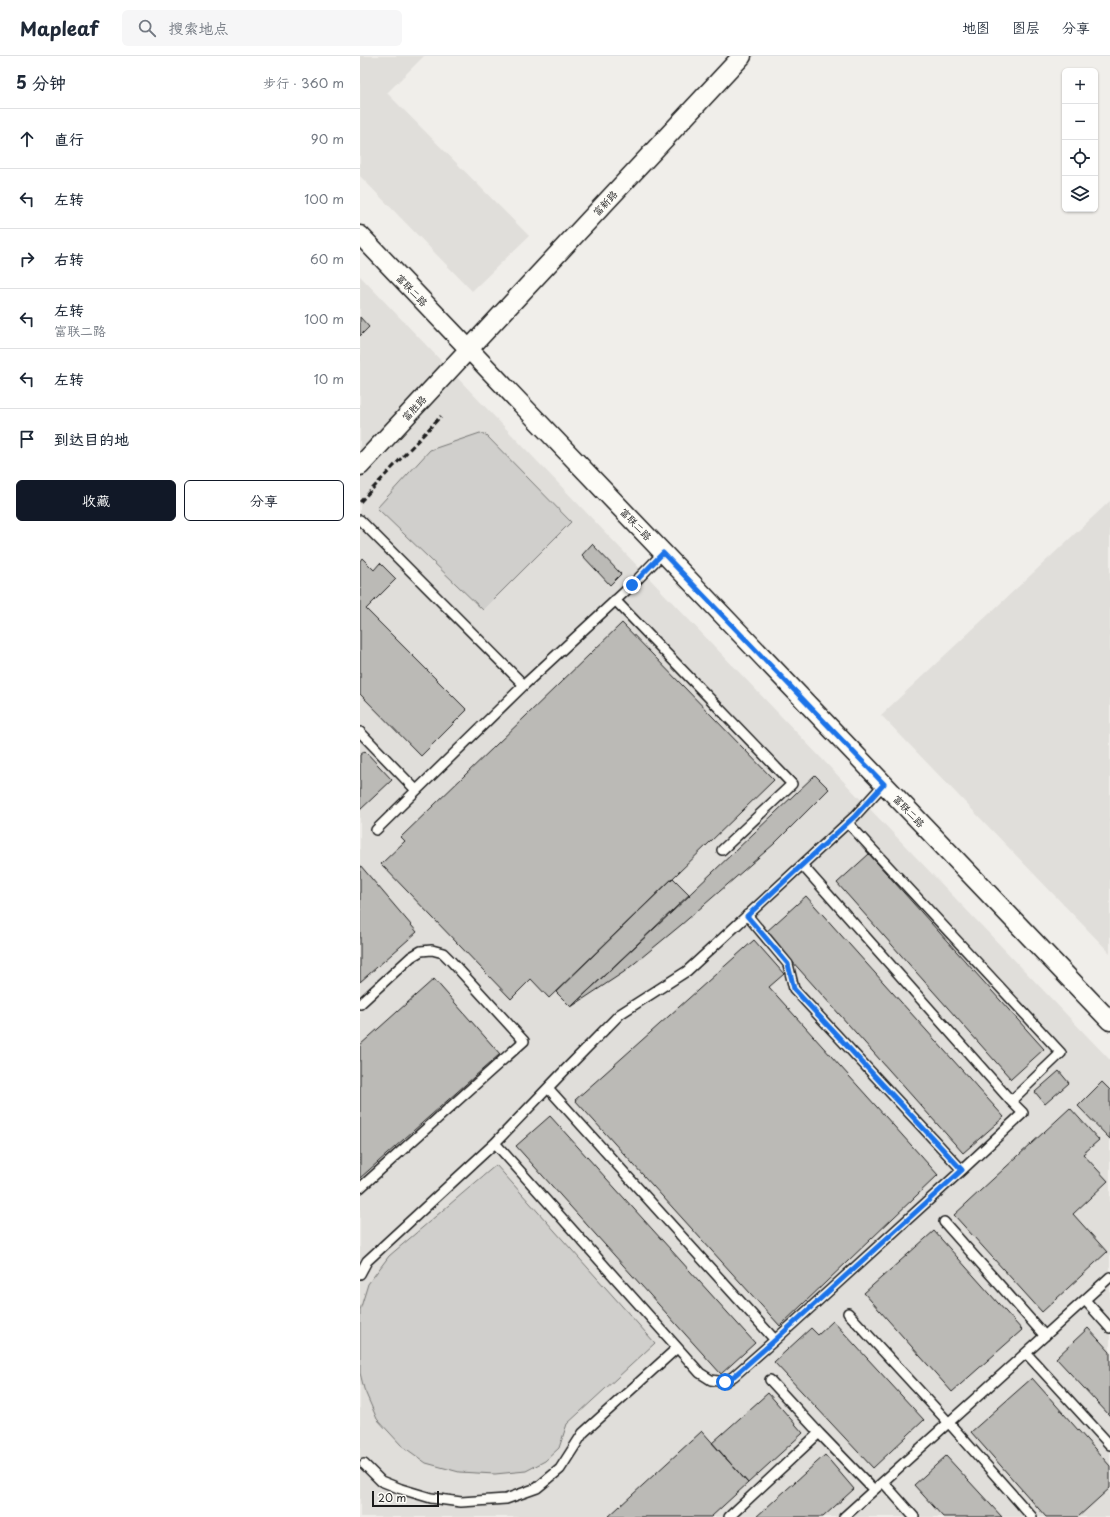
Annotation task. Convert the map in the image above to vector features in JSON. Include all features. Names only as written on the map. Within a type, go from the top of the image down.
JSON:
[{"type":"street","name":"富新路","points":[[468,349],[742,56]]},
{"type":"street","name":"富联二路","points":[[360,235],[1110,1021]]},
{"type":"street","name":"富胜路","points":[[360,466],[468,349]]},
{"type":"lane","points":[[360,520],[524,685]]},
{"type":"lane","points":[[376,830],[524,685],[616,600],[663,553]]},
{"type":"lane","points":[[616,600],[792,784],[722,850]]},
{"type":"lane","points":[[360,732],[416,790]]},
{"type":"lane","points":[[360,1274],[367,1261],[495,1143],[620,1014],[687,971],[848,822],[884,784]]},
{"type":"lane","points":[[848,822],[1061,1053],[1011,1101]]},
{"type":"lane","points":[[495,1143],[700,1373],[711,1380],[725,1382],[775,1340],[1023,1113],[802,865]]},
{"type":"lane","points":[[747,916],[788,964],[794,989],[962,1170]]},
{"type":"lane","points":[[360,1004],[411,957],[421,951],[432,950],[443,953],[524,1041],[360,1188]]},
{"type":"lane","points":[[548,1088],[775,1340]]},
{"type":"lane","points":[[944,1222],[1045,1336]]},
{"type":"lane","points":[[844,1517],[1110,1277]]},
{"type":"lane","points":[[1085,1300],[1110,1328]]},
{"type":"lane","points":[[848,1313],[949,1423],[1032,1517]]},
{"type":"lane","points":[[361,1464],[381,1481],[401,1489],[431,1498],[460,1502],[506,1499],[537,1488],[560,1469],[583,1433],[677,1348]]},
{"type":"lane","points":[[1026,1353],[1110,1445]]},
{"type":"lane","points":[[770,1380],[819,1434],[874,1490]]},
{"type":"lane","points":[[729,1517],[819,1434]]},
{"type":"lane","points":[[883,1482],[914,1517]]},
{"type":"shaded area","points":[[360,56],[424,56],[387,93],[529,236],[472,291],[360,176]]},
{"type":"shaded area","points":[[360,276],[1110,1060],[1110,1517],[360,1517]]},
{"type":"shaded area","points":[[480,433],[486,435],[571,522],[483,610],[377,508],[430,450]]},
{"type":"shaded area","points":[[1110,501],[1110,953],[881,715]]},
{"type":"shaded area","points":[[496,1165],[655,1343],[567,1424],[559,1448],[545,1461],[526,1471],[495,1474],[459,1472],[426,1463],[401,1445],[377,1419],[364,1389],[360,1373],[360,1310],[368,1284],[389,1256]]},
{"type":"building","points":[[360,317],[369,327],[360,336]]},
{"type":"building","points":[[592,544],[621,574],[610,585],[582,555]]},
{"type":"building","points":[[362,558],[374,570],[380,563],[396,579],[366,609],[467,710],[421,756],[360,694],[360,561]]},
{"type":"building","points":[[622,623],[774,780],[549,998],[531,979],[511,999],[381,864],[405,841],[401,837]]},
{"type":"building","points":[[365,751],[392,780],[360,810],[360,755]]},
{"type":"building","points":[[815,775],[829,789],[774,844],[681,925],[624,972],[571,1007]]},
{"type":"building","points":[[869,854],[1044,1049],[1011,1079],[837,883]]},
{"type":"building","points":[[360,865],[417,932],[360,982]]},
{"type":"building","points":[[673,878],[690,895],[571,1007],[556,992]]},
{"type":"building","points":[[806,896],[1004,1117],[963,1153],[766,932]]},
{"type":"building","points":[[754,940],[784,974],[769,987],[938,1175],[780,1326],[575,1100]]},
{"type":"building","points":[[434,979],[500,1054],[360,1178],[360,1045]]},
{"type":"building","points":[[1059,1071],[1069,1083],[1045,1104],[1035,1092]]},
{"type":"building","points":[[1102,1082],[1110,1090],[1110,1139],[1078,1106]]},
{"type":"building","points":[[1070,1108],[1099,1140],[1083,1154],[1108,1181],[1073,1214],[1107,1252],[1042,1312],[954,1215]]},
{"type":"building","points":[[550,1116],[755,1343],[721,1374],[516,1146]]},
{"type":"building","points":[[934,1231],[1022,1330],[952,1392],[864,1293]]},
{"type":"building","points":[[833,1321],[924,1420],[873,1468],[774,1362],[811,1328],[818,1335]]},
{"type":"building","points":[[1088,1328],[1110,1352],[1110,1416],[1056,1358]]},
{"type":"building","points":[[1032,1378],[1110,1466],[1110,1488],[1078,1517],[1046,1517],[971,1432]]},
{"type":"building","points":[[768,1393],[803,1433],[748,1483],[712,1443]]},
{"type":"building","points":[[702,1431],[748,1483],[711,1517],[608,1517]]},
{"type":"building","points":[[825,1455],[854,1489],[823,1517],[756,1517]]},
{"type":"building","points":[[946,1456],[1002,1517],[943,1517],[914,1485]]},
{"type":"railway","points":[[360,502],[441,416]]},
{"type":"route","points":[[632,585],[663,553],[884,784],[855,816],[747,916],[788,964],[794,989],[962,1170],[775,1340],[725,1382]]}]
